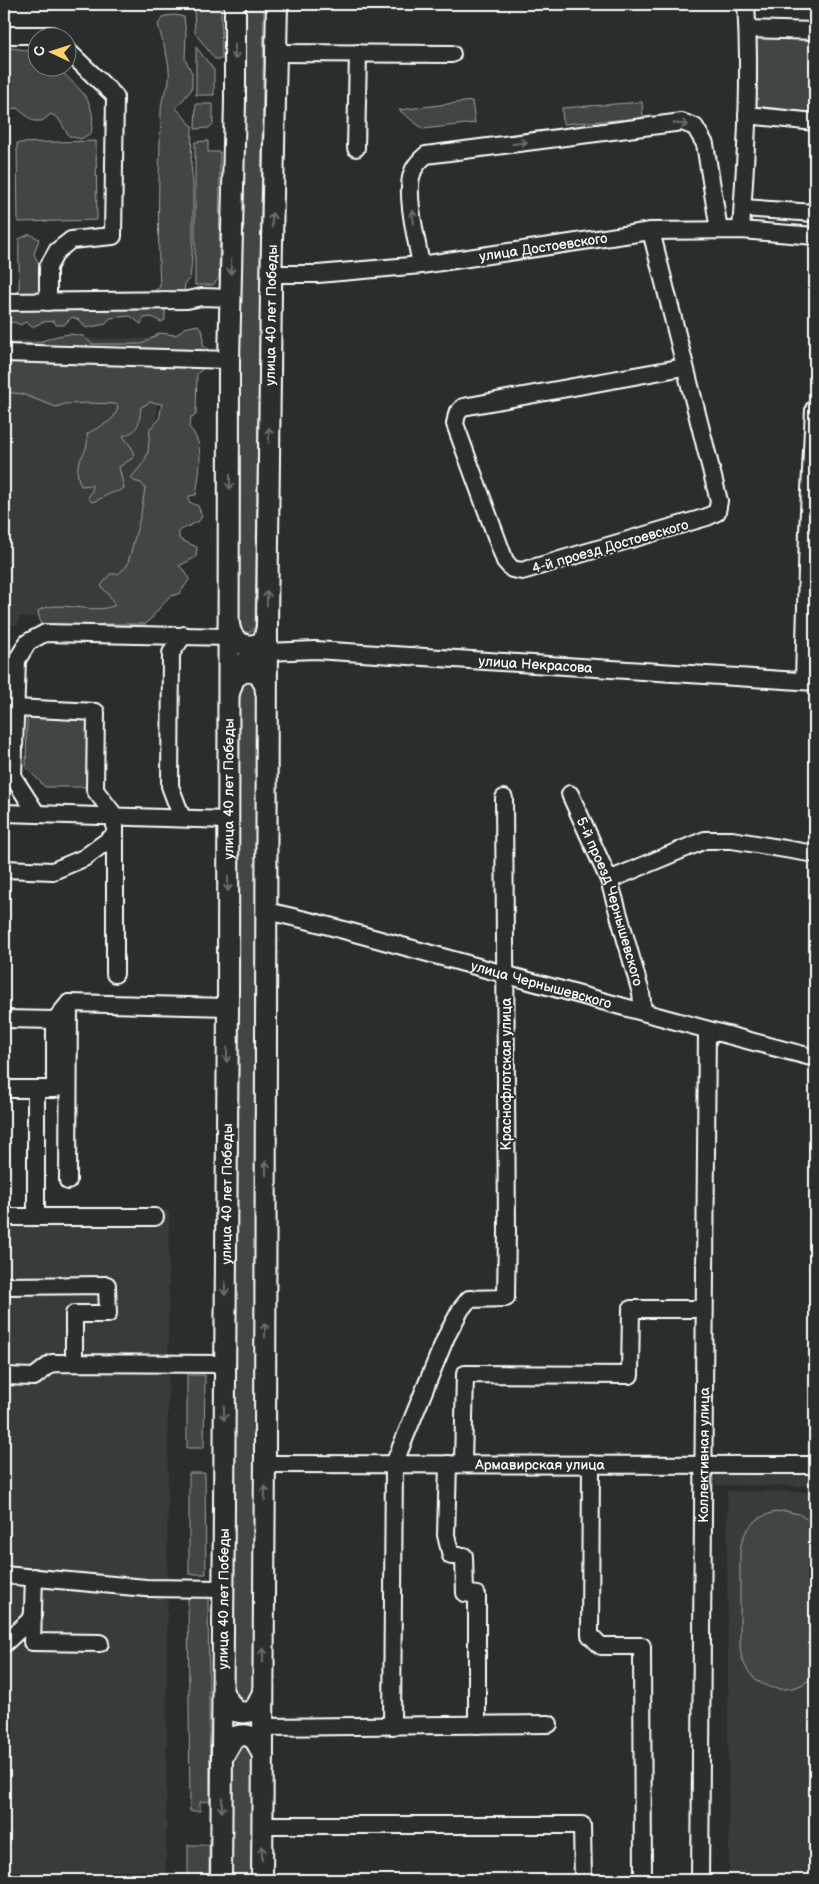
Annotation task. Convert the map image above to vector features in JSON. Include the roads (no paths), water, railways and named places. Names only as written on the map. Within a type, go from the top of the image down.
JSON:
[{"type":"main road","name":"улица 40 лет Победы","points":[[221,1880],[228,1006],[229,360],[235,101],[235,4]]},
{"type":"main road","name":"улица 40 лет Победы","points":[[262,1880],[267,626],[271,274],[277,4]]},
{"type":"main road","name":"улица 40 лет Победы","points":[[229,630],[236,641],[248,646],[255,646],[264,640],[267,626]]},
{"type":"main road","name":"улица 40 лет Победы","points":[[228,695],[234,678],[245,671],[253,671],[258,673],[265,685],[267,699]]},
{"type":"main road","points":[[223,1693],[235,1711],[245,1714],[251,1712],[259,1704],[263,1692]]},
{"type":"main road","points":[[223,1756],[234,1737],[242,1735],[251,1736],[258,1743],[263,1756]]},
{"type":"street","points":[[741,230],[747,115],[748,29],[746,4]]},
{"type":"street","points":[[748,29],[815,31]]},
{"type":"street","points":[[4,35],[28,35]]},
{"type":"street","points":[[275,53],[452,54]]},
{"type":"street","points":[[356,148],[358,53]]},
{"type":"street","points":[[48,302],[48,267],[57,251],[71,240],[113,236],[115,96],[78,61]]},
{"type":"street","points":[[747,115],[815,122]]},
{"type":"street","points":[[421,265],[410,192],[412,174],[417,163],[426,155],[682,122],[695,127],[705,144],[719,230]]},
{"type":"street","points":[[743,208],[815,213]]},
{"type":"street","name":"улица Достоевского","points":[[271,274],[318,274],[421,265],[651,232],[741,230],[815,236]]},
{"type":"street","name":"4-й проезд Достоевского","points":[[651,232],[719,501],[717,512],[707,517],[522,571],[512,570],[505,561],[455,424],[456,414],[463,407],[684,367]]},
{"type":"street","points":[[4,302],[230,298]]},
{"type":"street","points":[[4,353],[229,360]]},
{"type":"street","name":"улица Некрасова","points":[[267,652],[315,650],[810,681],[808,532],[814,409]]},
{"type":"street","points":[[37,814],[8,782],[16,708],[17,660],[28,642],[44,633],[184,636],[229,630]]},
{"type":"street","points":[[182,818],[170,786],[171,652],[184,636]]},
{"type":"street","points":[[229,667],[267,652]]},
{"type":"street","points":[[16,708],[96,712],[95,790],[114,816],[115,974]]},
{"type":"street","name":"5-й проезд Чернышевского","points":[[570,794],[610,880],[642,993],[644,1011]]},
{"type":"street","name":"Краснофлотская улица","points":[[394,1464],[446,1337],[461,1309],[469,1299],[506,1298],[504,798]]},
{"type":"street","points":[[4,813],[228,820]]},
{"type":"street","points":[[4,869],[53,871],[84,858],[115,835]]},
{"type":"street","points":[[610,880],[705,840],[732,840],[815,854]]},
{"type":"street","name":"улица Чернышевского","points":[[267,911],[815,1058]]},
{"type":"street","points":[[69,1003],[228,1006]]},
{"type":"street","points":[[4,1089],[55,1089],[56,1020],[69,1003]]},
{"type":"street","points":[[68,1180],[69,1003]]},
{"type":"street","points":[[4,1019],[56,1020]]},
{"type":"street","name":"Коллективная улица","points":[[700,1880],[707,1030]]},
{"type":"street","points":[[36,1089],[36,1216]]},
{"type":"street","points":[[4,1217],[155,1217]]},
{"type":"street","points":[[4,1286],[108,1285],[108,1314],[74,1314],[74,1363]]},
{"type":"street","points":[[477,1725],[477,1595],[464,1593],[464,1556],[451,1556],[446,1535],[465,1374],[630,1375],[631,1309],[704,1309]]},
{"type":"street","points":[[4,1376],[34,1376],[52,1363],[224,1364]]},
{"type":"street","name":"Армавирская улица","points":[[265,1464],[815,1465]]},
{"type":"street","points":[[392,1726],[394,1464]]},
{"type":"street","points":[[590,1464],[590,1635],[600,1646],[642,1646],[643,1880]]},
{"type":"street","points":[[4,1575],[146,1588],[223,1589]]},
{"type":"street","points":[[34,1577],[32,1642],[100,1643]]},
{"type":"street","points":[[4,1644],[33,1617]]},
{"type":"street","points":[[264,1727],[549,1724]]},
{"type":"street","points":[[263,1825],[582,1824],[582,1880]]}]
